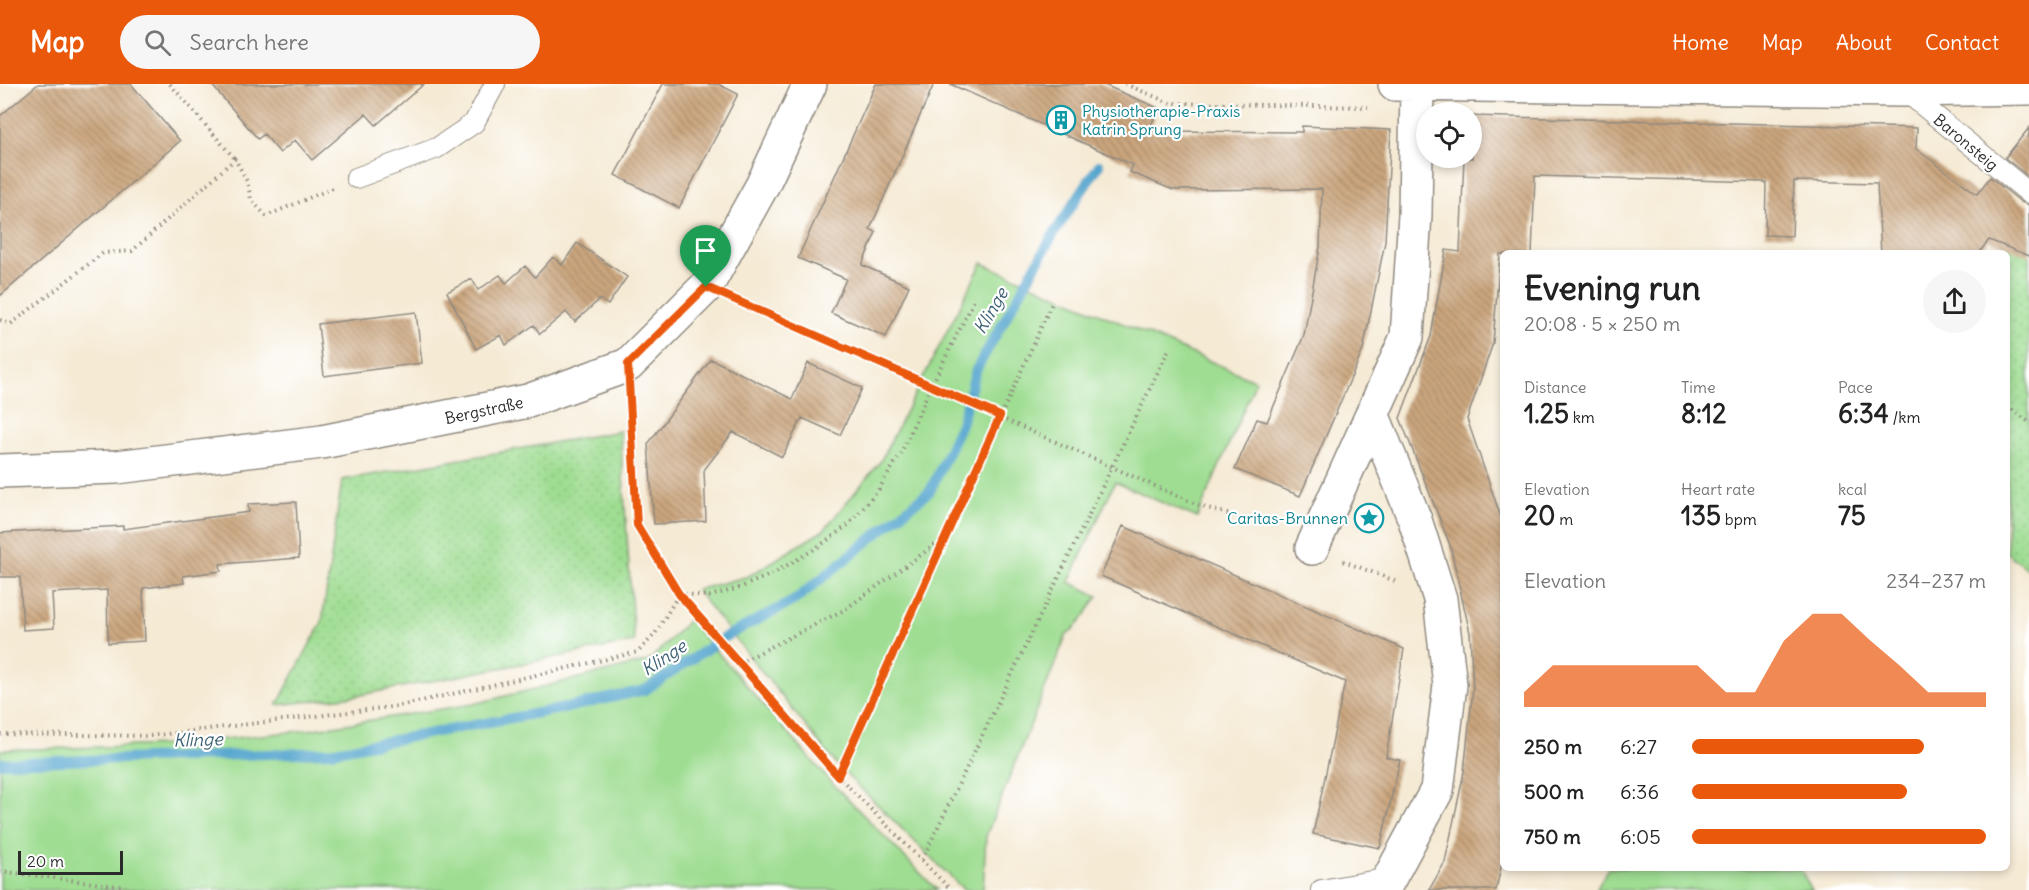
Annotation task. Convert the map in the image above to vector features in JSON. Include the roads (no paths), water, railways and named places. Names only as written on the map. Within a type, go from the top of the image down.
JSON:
[{"type":"street","name":"Bergstraße","points":[[0,471],[117,467],[322,442],[528,401],[628,364],[706,287],[762,186],[810,84]]},
{"type":"street","points":[[1395,84],[1904,90],[2029,88]]},
{"type":"street","points":[[1312,548],[1407,337],[1415,215],[1416,85]]},
{"type":"street","points":[[1373,416],[1415,520],[1440,599],[1450,685],[1437,790],[1386,884]]},
{"type":"lane","points":[[356,178],[438,148],[474,123],[495,84]]},
{"type":"lane","name":"Baronsteig","points":[[1904,90],[2029,193]]},
{"type":"lane","points":[[1321,890],[1386,884]]},
{"type":"waterway","name":"Klinge","points":[[0,763],[330,752],[570,707],[645,690],[725,637],[795,600],[930,491],[961,424],[976,370],[1053,235],[1099,165]]},
{"type":"place","name":"Physiotherapie-Praxis Katrin Sprung","points":[[1061,120]]},
{"type":"place","name":"Caritas-Brunnen","points":[[1369,518]]}]
